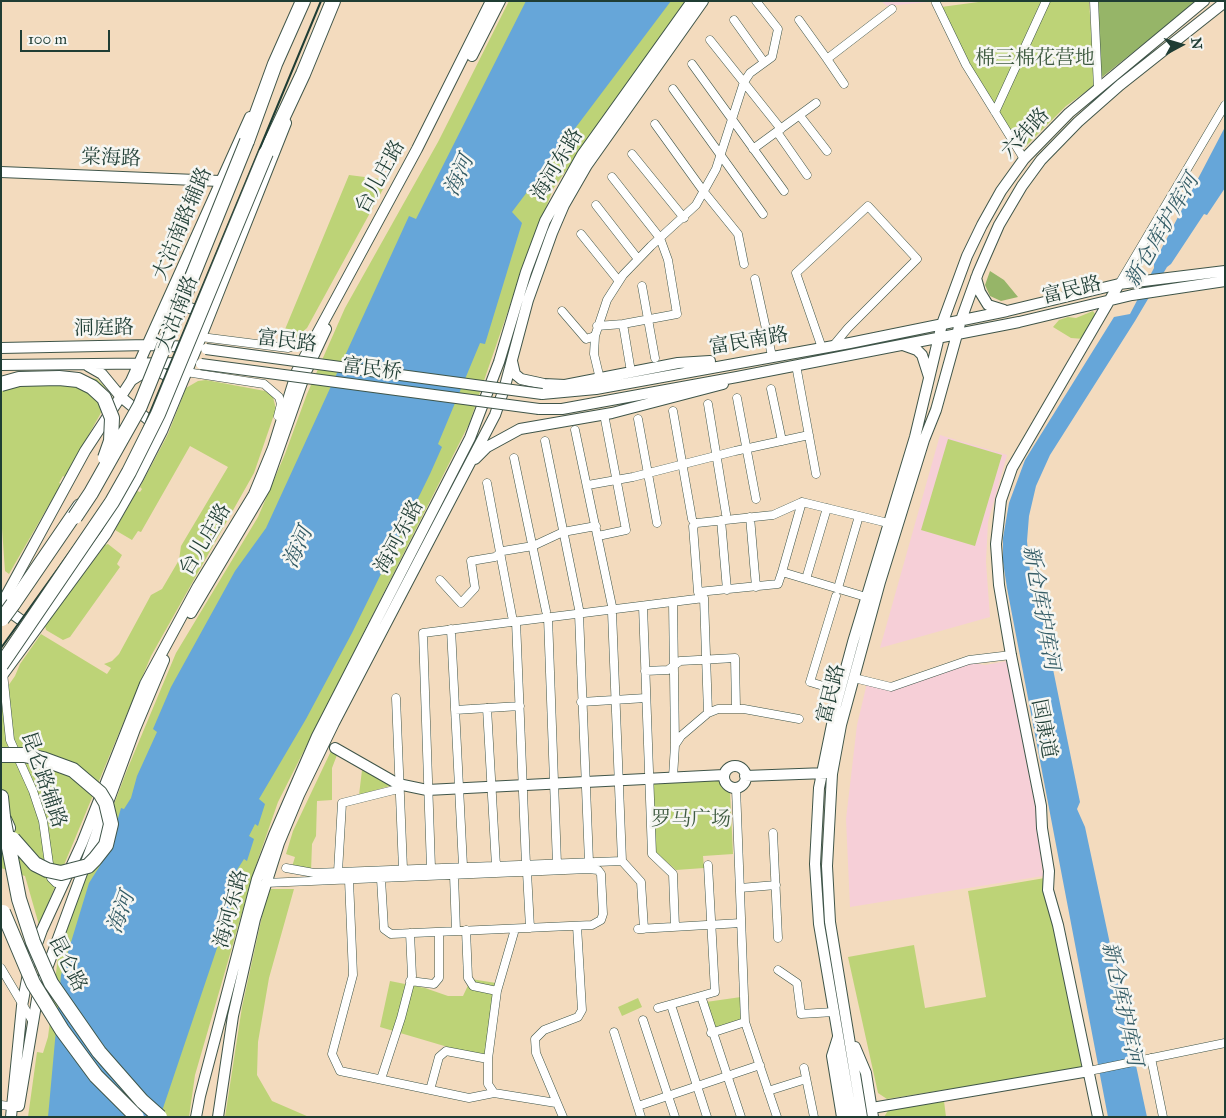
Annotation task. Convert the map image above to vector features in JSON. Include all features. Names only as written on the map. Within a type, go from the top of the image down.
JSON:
[{"type":"highway","name":"大沽南路","points":[[1,620],[91,493],[140,406],[247,141],[275,64],[303,1]]},
{"type":"highway","name":"大沽南路","points":[[2,673],[112,502],[158,414],[266,153],[303,74],[333,1]]},
{"type":"highway","points":[[1,384],[28,378],[78,380],[98,393],[109,408],[113,427],[109,448],[74,517]]},
{"type":"highway","points":[[1,755],[24,755],[43,758],[63,765],[84,777],[100,793],[106,803],[111,824],[110,834],[101,852],[88,866],[62,873],[41,867],[25,854],[13,839],[3,817]]},
{"type":"highway","name":"昆仑路","points":[[1,797],[3,817],[19,899],[33,942],[51,983],[99,1052],[142,1101],[160,1117]]},
{"type":"highway","name":"昆仑路","points":[[2,907],[33,983],[62,1030],[96,1076],[137,1117]]},
{"type":"main road","name":"台儿庄路","points":[[15,1112],[22,1006],[30,963],[42,930],[65,881],[159,655],[254,494],[273,448],[297,371],[417,149],[491,1]]},
{"type":"main road","name":"台儿庄路","points":[[15,1112],[42,982],[76,884],[134,729],[164,659],[265,488],[305,374],[325,330],[416,165],[500,1]]},
{"type":"main road","name":"海河东路","points":[[196,1117],[257,879],[274,835],[317,736],[470,438],[499,362],[526,272],[545,220],[582,155],[692,1]]},
{"type":"main road","name":"海河东路","points":[[218,1117],[233,1016],[266,883],[279,843],[320,751],[495,415],[538,270],[564,205],[587,166],[703,1]]},
{"type":"main road","name":"六纬路","points":[[939,338],[942,324],[967,256],[1001,191],[1024,159],[1098,88],[1204,1]]},
{"type":"main road","name":"六纬路","points":[[958,334],[976,278],[999,225],[1040,160],[1078,122],[1120,85],[1225,2]]},
{"type":"main road","name":"大沽南路辅路","points":[[1,605],[85,450],[131,381],[170,299],[220,181],[275,64]]},
{"type":"main road","points":[[2,673],[106,534],[162,431],[188,368],[201,345],[209,316],[274,157],[303,74]]},
{"type":"main road","name":"棠海路","points":[[1,172],[220,181]]},
{"type":"main road","name":"富民路","points":[[961,320],[1119,284],[1225,271]]},
{"type":"main road","points":[[976,278],[980,292],[988,305],[1007,311]]},
{"type":"main road","name":"富民路","points":[[900,345],[958,334],[1110,299],[1169,288],[1225,281]]},
{"type":"main road","name":"国康道","points":[[1098,1117],[1093,1071],[1048,890],[1049,871],[1042,828],[1041,806],[1011,655],[996,560],[1001,500],[1012,468],[1119,284]]},
{"type":"main road","points":[[170,299],[209,316]]},
{"type":"main road","name":"富民南路","points":[[542,394],[596,389],[833,346],[961,320]]},
{"type":"main road","points":[[305,342],[319,328]]},
{"type":"main road","name":"富民路","points":[[851,1076],[848,1032],[830,922],[827,866],[832,774],[841,725],[880,582],[958,334]]},
{"type":"main road","name":"富民路","points":[[851,1076],[838,1036],[819,924],[816,825],[821,772],[840,691],[930,380],[939,338]]},
{"type":"main road","name":"富民路","points":[[201,345],[542,394]]},
{"type":"main road","name":"洞庭路","points":[[1,348],[201,345]]},
{"type":"main road","points":[[900,345],[917,350],[922,355],[930,380]]},
{"type":"main road","name":"富民南路","points":[[539,410],[562,409],[900,345]]},
{"type":"main road","points":[[513,352],[515,374],[520,379],[529,382],[565,385],[678,363],[708,361],[733,363]]},
{"type":"main road","name":"洞庭路","points":[[1,365],[140,363],[188,368],[201,364]]},
{"type":"main road","points":[[84,364],[102,374],[121,397],[162,431]]},
{"type":"main road","name":"富民桥","points":[[201,364],[539,410]]},
{"type":"main road","points":[[131,381],[147,372],[166,375],[173,386],[174,400]]},
{"type":"main road","points":[[466,469],[487,447],[520,429],[604,414],[716,388],[737,377]]},
{"type":"main road","points":[[1,605],[35,630]]},
{"type":"main road","points":[[335,748],[398,786],[427,790],[724,775]]},
{"type":"main road","points":[[737,766],[743,770],[744,782],[736,788],[727,784],[724,775],[730,767],[737,766]]},
{"type":"main road","points":[[745,776],[821,772],[832,774]]},
{"type":"main road","points":[[848,1032],[866,1073],[873,1112],[1093,1071]]},
{"type":"main road","points":[[838,1036],[832,1056],[842,1117]]},
{"type":"main road","points":[[851,1076],[852,1117]]},
{"type":"main road","points":[[851,1076],[862,1117]]},
{"type":"street","points":[[600,379],[594,354],[595,336],[607,300],[618,280],[696,205],[716,169],[744,82],[750,73],[772,57],[778,29],[756,1]]},
{"type":"street","points":[[994,112],[1046,1]]},
{"type":"street","points":[[1094,1],[1098,88]]},
{"type":"street","points":[[936,3],[966,65],[1024,159]]},
{"type":"street","points":[[827,59],[892,9]]},
{"type":"street","points":[[734,20],[764,62]]},
{"type":"street","points":[[799,20],[844,84]]},
{"type":"street","points":[[710,40],[744,82],[807,175]]},
{"type":"street","points":[[692,64],[784,191]]},
{"type":"street","points":[[673,89],[762,214]]},
{"type":"street","points":[[753,149],[816,103]]},
{"type":"street","points":[[1119,284],[1225,106]]},
{"type":"street","points":[[800,116],[827,151]]},
{"type":"street","points":[[655,124],[704,192],[738,234],[744,264]]},
{"type":"street","points":[[632,154],[684,218]]},
{"type":"street","points":[[597,326],[623,324],[678,314],[668,260],[660,238],[612,177]]},
{"type":"street","points":[[596,205],[638,259]]},
{"type":"street","points":[[822,348],[796,273],[868,206],[917,259],[848,328],[833,346]]},
{"type":"street","points":[[581,234],[618,280]]},
{"type":"street","points":[[755,279],[772,356]]},
{"type":"street","points":[[642,286],[655,358]]},
{"type":"street","points":[[562,311],[586,339],[595,336]]},
{"type":"street","points":[[623,324],[630,366]]},
{"type":"street","points":[[201,345],[288,348],[305,342]]},
{"type":"street","points":[[796,365],[816,474]]},
{"type":"street","points":[[188,368],[264,384],[279,397],[281,404],[280,412],[254,494]]},
{"type":"street","points":[[771,389],[782,441]]},
{"type":"street","points":[[738,398],[756,499]]},
{"type":"street","points":[[708,404],[724,517],[727,590]]},
{"type":"street","points":[[673,411],[692,519]]},
{"type":"street","points":[[598,536],[626,530],[604,414]]},
{"type":"street","points":[[638,419],[657,523]]},
{"type":"street","points":[[575,430],[588,485],[612,609],[617,780],[622,861],[641,882],[641,929],[741,923]]},
{"type":"street","points":[[588,485],[648,474],[747,448],[809,435]]},
{"type":"street","points":[[545,441],[579,612],[584,782],[589,862]]},
{"type":"street","points":[[514,458],[547,614],[557,864]]},
{"type":"street","points":[[487,483],[514,618],[530,928]]},
{"type":"street","points":[[802,502],[778,584],[698,592],[692,526],[697,523],[724,517],[773,515],[802,502],[888,523]]},
{"type":"street","points":[[806,579],[827,508]]},
{"type":"street","points":[[840,691],[810,682],[859,516]]},
{"type":"street","points":[[750,517],[756,587]]},
{"type":"street","points":[[440,580],[461,603],[475,588],[471,561],[495,557],[500,553],[533,546],[564,532],[596,526]]},
{"type":"street","points":[[782,572],[806,579],[837,592],[866,597]]},
{"type":"street","points":[[431,868],[427,790],[428,726],[423,633],[514,618],[643,606],[704,598],[708,713]]},
{"type":"street","points":[[673,777],[675,745],[674,602]]},
{"type":"street","points":[[643,606],[652,854],[674,874],[675,927]]},
{"type":"street","points":[[451,629],[463,866]]},
{"type":"street","name":"昆仑路辅路","points":[[1,651],[5,727],[33,791],[43,821],[51,878],[56,883],[65,881]]},
{"type":"street","points":[[854,678],[891,687],[969,660],[1011,655]]},
{"type":"street","points":[[645,671],[668,670],[680,661],[735,658],[736,709]]},
{"type":"street","points":[[396,698],[398,786],[403,869]]},
{"type":"street","points":[[582,702],[646,698]]},
{"type":"street","points":[[455,710],[520,706]]},
{"type":"street","points":[[487,708],[496,866]]},
{"type":"street","points":[[675,745],[681,736],[708,713],[718,710],[736,709],[799,719]]},
{"type":"street","points":[[338,872],[342,803],[398,786]]},
{"type":"street","points":[[736,788],[745,1022],[777,1117]]},
{"type":"street","points":[[773,833],[778,938]]},
{"type":"street","points":[[266,883],[454,875],[557,864],[622,861]]},
{"type":"street","points":[[658,1008],[715,992],[708,865]]},
{"type":"street","points":[[286,868],[314,873],[463,866],[598,870],[602,881],[601,920],[592,925],[391,934],[384,929],[381,878]]},
{"type":"street","points":[[454,875],[456,931]]},
{"type":"street","points":[[350,880],[353,974],[332,1054],[340,1071],[469,1098],[494,1093],[556,1103]]},
{"type":"street","points":[[740,888],[776,885]]},
{"type":"street","points":[[563,1117],[536,1053],[534,1039],[544,1030],[578,1017],[582,1010],[577,926]]},
{"type":"street","points":[[494,1093],[488,1084],[488,1059],[497,991],[515,929]]},
{"type":"street","points":[[466,930],[468,978],[473,986],[497,991]]},
{"type":"street","points":[[410,981],[434,984],[439,978],[439,932]]},
{"type":"street","points":[[381,1079],[410,981],[410,933]]},
{"type":"street","points":[[1,968],[33,1022]]},
{"type":"street","points":[[778,970],[797,983],[801,1014],[834,1012]]},
{"type":"street","points":[[701,996],[741,1117]]},
{"type":"street","points":[[671,1004],[707,1117]]},
{"type":"street","points":[[643,1020],[675,1117]]},
{"type":"street","points":[[712,1033],[745,1022]]},
{"type":"street","points":[[614,1032],[641,1117]]},
{"type":"street","points":[[1093,1071],[1225,1043]]},
{"type":"street","points":[[430,1090],[439,1057],[446,1051],[488,1059]]},
{"type":"street","points":[[1151,1058],[1163,1117]]},
{"type":"street","points":[[638,1106],[760,1065]]},
{"type":"street","points":[[804,1068],[814,1117]]},
{"type":"street","points":[[768,1091],[806,1078]]},
{"type":"street","points":[[1,1105],[15,1112]]},
{"type":"shaded area","points":[[881,1],[939,1],[887,6]]},
{"type":"shaded area","points":[[940,435],[1007,455],[988,522],[986,562],[990,617],[880,648]]},
{"type":"shaded area","points":[[1007,661],[1035,805],[1043,876],[850,907],[846,819],[857,725],[867,683],[891,689],[972,663],[985,665]]},
{"type":"green space","points":[[509,1],[686,1],[553,189],[518,282],[469,424],[278,802],[255,868],[195,1075],[189,1117],[28,1117],[37,1052],[43,1053],[48,1037],[59,949],[127,770],[176,653],[258,517],[285,454],[307,394],[345,308],[438,142]]},
{"type":"green space","name":"棉三棉花营地","points":[[986,1],[1089,1],[1095,85],[1066,106],[1022,150],[970,65],[941,7]]},
{"type":"green space","points":[[1097,1],[1197,1],[1101,78]]},
{"type":"green space","points":[[349,175],[388,180],[307,328],[293,340],[281,339]]},
{"type":"green space","points":[[990,271],[1004,280],[1018,297],[1001,301],[990,296],[985,285]]},
{"type":"green space","points":[[1093,311],[1097,317],[1084,339],[1071,338],[1053,327],[1059,320],[1068,317],[1076,318]]},
{"type":"green space","points":[[86,377],[97,379],[105,387],[107,392],[102,411],[65,477],[63,476],[59,483],[61,484],[9,574],[5,571],[1,514],[1,388]]},
{"type":"green space","points":[[206,380],[265,391],[273,397],[276,409],[254,473],[151,656],[39,925],[25,876],[1,868],[1,696],[41,634],[107,674],[111,668],[104,664],[112,661],[119,654],[151,595],[162,589],[179,560],[181,546],[228,467],[190,446],[141,532],[138,531],[132,540],[115,530],[137,491],[140,492],[142,489],[140,487],[168,434],[186,388],[198,381]]},
{"type":"green space","points":[[948,439],[1002,455],[975,546],[921,530]]},
{"type":"green space","points":[[108,544],[122,555],[117,564],[120,567],[70,637],[63,640],[46,630],[45,626],[105,545]]},
{"type":"green space","points":[[331,751],[337,755],[332,768],[332,800],[317,801],[316,836],[312,844],[311,872],[291,870],[295,857],[286,854],[293,831]]},
{"type":"green space","points":[[362,770],[393,785],[359,795]]},
{"type":"green space","name":"罗马广场","points":[[719,779],[722,787],[730,792],[733,854],[703,856],[704,868],[676,870],[654,851],[652,784]]},
{"type":"green space","points":[[1045,878],[1082,1068],[887,1099],[878,1093],[848,957],[914,945],[925,1008],[986,997],[968,891]]},
{"type":"green space","points":[[268,889],[294,889],[269,978],[258,1042],[257,1075],[272,1101],[309,1117],[225,1117],[242,1007]]},
{"type":"green space","points":[[471,979],[496,983],[485,1058],[380,1027],[390,981],[425,988],[448,996],[463,996]]},
{"type":"green space","points":[[741,997],[742,1021],[713,1030],[706,1002]]},
{"type":"green space","points":[[638,998],[642,1007],[622,1016],[618,1007]]},
{"type":"green space","points":[[944,1101],[946,1117],[884,1117],[889,1109]]},
{"type":"water","name":"海河","points":[[526,1],[671,1],[512,212],[522,223],[485,344],[480,343],[438,444],[442,447],[352,633],[306,719],[259,799],[265,804],[258,826],[255,824],[249,836],[254,839],[247,861],[244,859],[237,870],[242,874],[160,1117],[48,1117],[61,975],[89,883],[108,853],[121,808],[124,809],[131,798],[137,776],[157,732],[153,729],[171,687],[235,571],[266,528],[409,216],[416,219]]},
{"type":"water","name":"新仓库护库河","points":[[1225,127],[1225,188],[1207,215],[1204,214],[1171,264],[1167,267],[1050,455],[1036,486],[1029,516],[1027,541],[1030,572],[1039,616],[1042,615],[1080,802],[1077,809],[1085,827],[1147,1117],[1108,1117],[1007,588],[1003,562],[1003,538],[1009,503],[1025,460],[1114,317],[1130,314],[1154,268],[1154,263]]},
{"type":"railway","points":[[1,648],[107,500],[126,466],[142,432],[321,1]]}]
